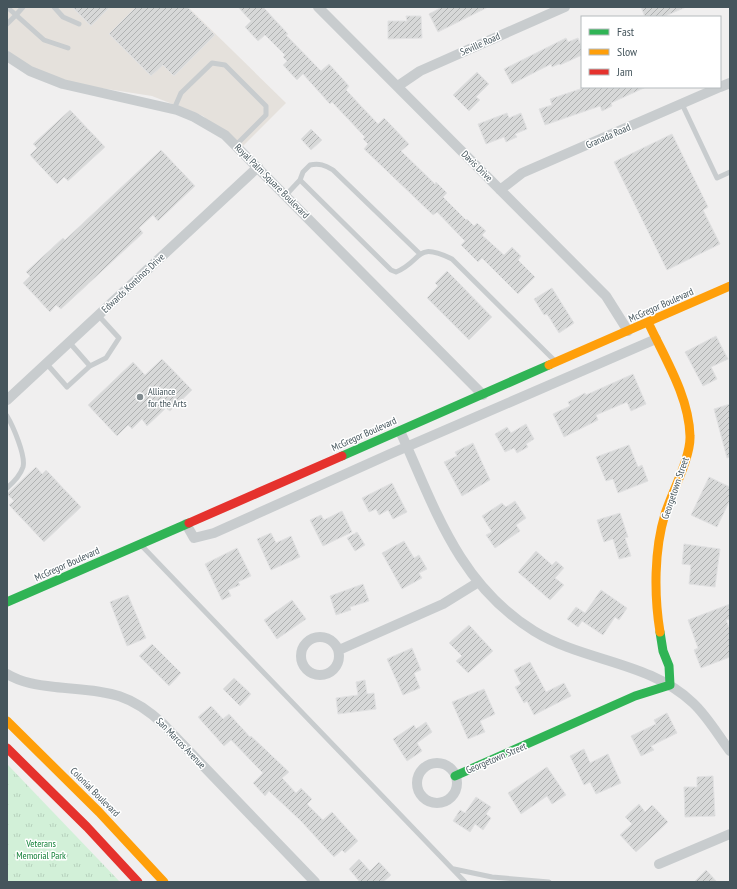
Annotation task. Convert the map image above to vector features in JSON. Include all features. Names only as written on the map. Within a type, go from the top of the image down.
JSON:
[{"type":"main road","name":"McGregor Boulevard","points":[[7,602],[730,286]]},
{"type":"main road","name":"Georgetown Street","points":[[455,776],[583,720],[635,694],[648,689],[670,684],[669,666],[663,651],[658,620],[657,568],[661,532],[665,515],[683,469],[690,438],[690,421],[685,405],[648,322]]},
{"type":"main road","name":"Colonial Boulevard","points":[[7,721],[99,812],[164,882]]},
{"type":"main road","points":[[7,748],[87,827],[138,882]]},
{"type":"street","name":"Davis Drive","points":[[318,7],[606,296],[628,331]]},
{"type":"street","name":"Seville Road","points":[[398,86],[420,70],[565,7]]},
{"type":"street","name":"Royal Palm Square Boulevard","points":[[7,56],[30,71],[57,83],[174,109],[210,125],[236,145],[482,395]]},
{"type":"street","name":"Granada Road","points":[[500,190],[522,174],[718,88]]},
{"type":"street","name":"Edwards Kontinos Drive","points":[[7,400],[258,167]]},
{"type":"street","points":[[186,524],[194,538],[214,533],[656,339]]},
{"type":"street","points":[[400,431],[446,534],[477,583],[509,613],[547,639],[648,674],[670,684],[694,703],[730,751]]},
{"type":"street","points":[[338,650],[443,604],[477,583]]},
{"type":"street","name":"San Marcos Avenue","points":[[7,674],[21,681],[40,685],[115,694],[141,706],[163,724],[315,882]]},
{"type":"street","points":[[659,864],[730,834]]},
{"type":"lane","points":[[7,7],[44,40],[68,48]]},
{"type":"lane","points":[[7,24],[23,7]]},
{"type":"lane","points":[[54,7],[63,17],[79,24]]},
{"type":"lane","points":[[174,109],[181,93],[212,62],[225,65],[266,106],[266,115],[236,145]]},
{"type":"lane","points":[[682,104],[717,178],[730,172]]},
{"type":"lane","points":[[286,195],[300,180],[303,172],[310,165],[321,164],[333,170],[419,253]]},
{"type":"lane","points":[[300,180],[391,270],[396,272],[404,269],[419,253],[434,252],[452,259],[556,362]]},
{"type":"lane","points":[[46,363],[67,387],[90,366],[106,358],[119,338],[98,315]]},
{"type":"lane","points":[[69,342],[90,366]]},
{"type":"lane","points":[[7,416],[12,423],[23,460],[20,474],[7,488]]},
{"type":"lane","points":[[140,544],[465,882]]},
{"type":"lane","points":[[453,869],[492,877],[549,882]]},
{"type":"shaded area","points":[[7,7],[188,7],[286,103],[240,149],[203,116],[152,96],[81,85],[51,78],[7,56]]},
{"type":"green space","name":"Veterans Memorial Park","points":[[7,764],[120,882],[7,882]]},
{"type":"building","points":[[72,7],[110,7],[91,26]]},
{"type":"building","points":[[136,7],[187,7],[215,35],[174,76],[163,65],[151,76],[109,34]]},
{"type":"building","points":[[238,7],[263,7],[288,34],[286,35],[321,71],[329,64],[349,86],[346,90],[378,124],[384,118],[409,144],[401,151],[435,184],[436,182],[447,193],[443,197],[466,220],[467,219],[474,226],[477,223],[486,231],[482,235],[504,255],[512,247],[521,256],[518,260],[535,277],[518,294],[482,258],[478,262],[461,245],[465,241],[437,212],[433,215],[364,149],[368,144],[363,139],[365,137],[332,102],[330,104],[303,74],[297,80],[283,65],[287,61],[283,57],[285,55],[265,35],[258,41],[245,27],[251,21]]},
{"type":"building","points":[[442,7],[488,7],[438,32],[429,14]]},
{"type":"building","points":[[641,7],[686,7],[665,16],[645,16]]},
{"type":"building","points":[[406,16],[421,16],[422,38],[388,39],[388,21],[407,21]]},
{"type":"building","points":[[566,38],[568,42],[578,38],[581,46],[581,55],[560,65],[559,64],[552,67],[551,64],[512,84],[504,69]]},
{"type":"building","points":[[477,72],[489,84],[476,97],[480,100],[469,111],[453,95]]},
{"type":"building","points":[[583,88],[644,88],[611,103],[612,106],[602,111],[600,106],[545,125],[539,109],[552,105],[550,99]]},
{"type":"building","points":[[70,110],[105,147],[68,181],[64,177],[57,184],[30,155],[37,148],[33,144]]},
{"type":"building","points":[[507,113],[509,118],[521,113],[527,129],[515,134],[517,137],[506,142],[504,137],[486,144],[478,124]]},
{"type":"building","points":[[311,129],[322,140],[311,150],[301,139]]},
{"type":"building","points":[[672,134],[708,207],[703,210],[720,244],[667,270],[614,162]]},
{"type":"building","points":[[161,150],[195,186],[158,221],[153,215],[139,228],[143,233],[61,309],[56,305],[50,312],[23,283],[30,276],[26,272],[63,238],[65,240]]},
{"type":"building","points":[[447,271],[492,317],[469,340],[427,298],[438,286],[435,283]]},
{"type":"building","points":[[552,288],[574,323],[559,333],[547,314],[544,315],[534,299]]},
{"type":"building","points":[[716,336],[728,359],[711,367],[717,379],[703,386],[685,352]]},
{"type":"building","name":"Alliance for the Arts","points":[[162,359],[192,390],[170,411],[166,408],[147,426],[142,419],[132,429],[128,425],[117,436],[88,405],[133,362],[145,375]]},
{"type":"building","points":[[633,374],[646,404],[631,411],[627,402],[596,415],[598,420],[564,437],[553,414],[570,406],[568,402],[585,393],[586,395]]},
{"type":"building","points":[[730,404],[730,457],[727,458],[714,409]]},
{"type":"building","points":[[526,424],[534,439],[526,444],[528,447],[517,453],[514,448],[505,452],[495,434],[507,427],[511,433]]},
{"type":"building","points":[[473,443],[490,480],[462,496],[444,462],[457,456],[455,452]]},
{"type":"building","points":[[629,445],[638,467],[642,465],[648,481],[618,493],[613,479],[606,481],[596,457]]},
{"type":"building","points":[[36,467],[42,474],[46,470],[81,507],[44,542],[9,505],[14,501],[7,494]]},
{"type":"building","points":[[709,477],[730,487],[730,500],[717,527],[691,515]]},
{"type":"building","points":[[392,483],[407,512],[393,519],[388,510],[379,515],[376,509],[369,512],[362,498]]},
{"type":"building","points":[[515,501],[526,518],[516,525],[520,531],[495,548],[486,535],[492,532],[482,516],[502,503],[506,507]]},
{"type":"building","points":[[342,511],[352,532],[323,546],[310,520],[321,515],[324,520]]},
{"type":"building","points":[[620,513],[628,537],[625,538],[631,556],[619,559],[613,539],[604,542],[597,520]]},
{"type":"building","points":[[357,532],[365,545],[355,551],[347,538]]},
{"type":"building","points":[[271,533],[276,543],[291,536],[300,557],[271,570],[257,539]]},
{"type":"building","points":[[404,541],[414,558],[419,555],[427,569],[419,573],[422,578],[402,589],[382,553]]},
{"type":"building","points":[[684,544],[720,549],[715,587],[689,584],[691,565],[682,564]]},
{"type":"building","points":[[237,548],[251,576],[238,582],[240,585],[228,590],[231,596],[222,600],[205,564]]},
{"type":"building","points":[[536,551],[552,565],[556,561],[564,568],[555,578],[564,585],[550,600],[518,572]]},
{"type":"building","points":[[363,584],[369,601],[350,607],[351,610],[336,615],[330,596]]},
{"type":"building","points":[[601,590],[627,608],[619,620],[615,617],[603,635],[582,621],[578,627],[567,619],[576,607],[585,613]]},
{"type":"building","points":[[128,595],[146,638],[127,646],[110,602]]},
{"type":"building","points":[[292,600],[306,619],[277,639],[264,620]]},
{"type":"building","points":[[730,604],[730,619],[726,620],[730,630],[730,657],[701,668],[694,650],[698,648],[688,620]]},
{"type":"building","points":[[469,625],[493,651],[468,673],[456,661],[462,656],[449,643]]},
{"type":"building","points":[[152,644],[181,673],[169,686],[139,656]]},
{"type":"building","points":[[412,648],[421,670],[414,673],[420,688],[403,695],[387,659]]},
{"type":"building","points":[[530,662],[546,692],[564,683],[571,696],[534,715],[527,701],[524,703],[515,687],[521,684],[514,670]]},
{"type":"building","points":[[234,678],[251,694],[240,706],[223,689]]},
{"type":"building","points":[[365,680],[367,694],[374,693],[376,709],[338,714],[336,698],[358,695],[356,682]]},
{"type":"building","points":[[484,689],[495,714],[480,721],[485,732],[468,739],[452,702]]},
{"type":"building","points":[[211,706],[223,719],[229,714],[250,737],[251,736],[289,772],[282,778],[296,793],[301,788],[312,799],[307,804],[323,820],[332,812],[358,841],[345,853],[342,850],[334,857],[301,821],[269,791],[265,796],[253,783],[263,773],[231,740],[224,746],[198,717]]},
{"type":"building","points":[[667,713],[677,733],[651,746],[654,750],[641,756],[631,736],[656,724],[654,720]]},
{"type":"building","points":[[426,722],[432,732],[417,743],[422,751],[407,761],[393,739],[414,725],[416,729]]},
{"type":"building","points":[[584,749],[590,763],[608,754],[621,783],[596,794],[590,782],[584,785],[570,756]]},
{"type":"building","points":[[547,767],[566,795],[552,804],[547,796],[521,814],[508,793]]},
{"type":"building","points":[[713,776],[715,816],[685,817],[684,787],[697,787],[697,777]]},
{"type":"building","points":[[476,797],[491,807],[486,814],[491,818],[483,830],[475,824],[470,832],[453,821],[460,810],[465,813]]},
{"type":"building","points":[[639,804],[645,812],[652,805],[668,822],[636,852],[620,835],[632,824],[625,817]]},
{"type":"building","points":[[359,859],[370,871],[379,862],[391,875],[383,882],[360,882],[349,869]]},
{"type":"building","points":[[706,870],[717,882],[694,882]]},
{"type":"traffic: fast","points":[[342,456],[549,365]]},
{"type":"traffic: fast","points":[[7,602],[189,523]]},
{"type":"traffic: fast","points":[[455,776],[635,696],[670,685],[669,666],[663,651],[660,632]]},
{"type":"traffic: slow","points":[[549,365],[730,286]]},
{"type":"traffic: slow","points":[[648,322],[675,377],[689,421],[690,436],[688,454],[668,505],[661,528],[656,573],[660,632]]},
{"type":"traffic: slow","points":[[7,721],[99,812],[164,882]]},
{"type":"traffic: jam","points":[[189,523],[342,456]]},
{"type":"traffic: jam","points":[[7,748],[87,827],[138,882]]},
{"type":"place","name":"Alliance for the Arts","points":[[140,397]]}]
